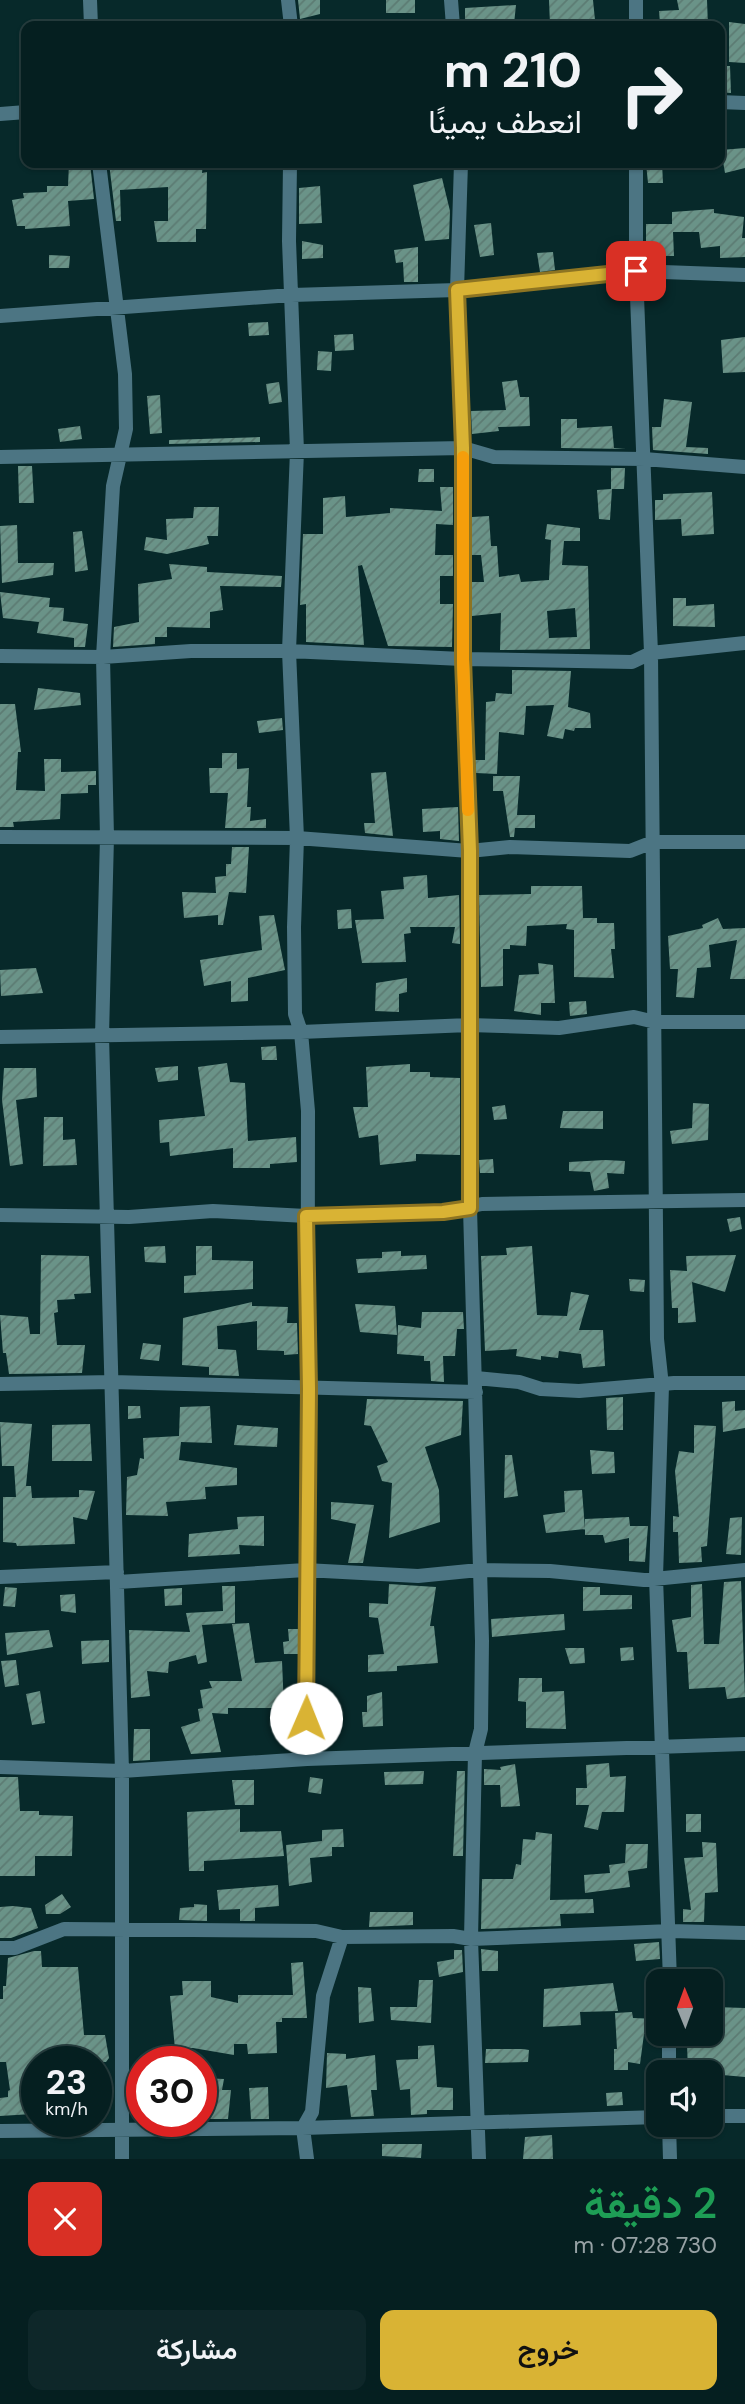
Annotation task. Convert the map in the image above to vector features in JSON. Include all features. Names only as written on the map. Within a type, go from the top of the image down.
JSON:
[{"type":"street","points":[[90,0],[91,21]]},
{"type":"street","points":[[288,0],[290,21]]},
{"type":"street","points":[[451,0],[453,21]]},
{"type":"street","points":[[636,0],[636,21]]},
{"type":"street","points":[[725,102],[745,103]]},
{"type":"street","points":[[0,114],[21,112]]},
{"type":"street","points":[[100,168],[127,409],[113,486],[103,657],[107,837],[102,1036],[122,1771],[122,2159]]},
{"type":"street","points":[[290,168],[297,451],[289,651],[297,838],[295,1002],[302,1032],[308,1111],[306,1216],[309,1389],[305,1570],[307,1759]]},
{"type":"street","points":[[461,168],[457,290],[463,448],[463,659],[470,851],[470,1208],[476,1385],[481,1729],[475,1753],[471,1938],[479,2159]]},
{"type":"street","points":[[636,168],[636,271],[651,653],[657,1339],[662,1387],[656,1577],[671,1931],[670,1969]]},
{"type":"street","points":[[0,316],[292,295],[457,290],[636,271],[745,275]]},
{"type":"street","points":[[0,457],[463,448],[494,457],[644,459],[745,467]]},
{"type":"street","points":[[0,656],[103,657],[191,651],[289,651],[463,659],[632,662],[651,653],[745,643]]},
{"type":"street","points":[[0,837],[297,838],[470,851],[510,847],[630,851],[653,842],[745,842]]},
{"type":"street","points":[[0,1037],[302,1032],[469,1025],[559,1028],[634,1017],[654,1022],[745,1022]]},
{"type":"street","points":[[0,1215],[108,1216],[213,1211],[306,1216],[443,1212],[482,1204],[745,1200]]},
{"type":"street","points":[[0,1384],[113,1382],[309,1389],[476,1385],[553,1390],[745,1382]]},
{"type":"street","points":[[0,1577],[117,1577],[305,1570],[418,1576],[479,1570],[563,1571],[644,1580],[745,1570]]},
{"type":"street","points":[[0,1767],[122,1771],[307,1759],[745,1744]]},
{"type":"street","points":[[0,1948],[15,1948],[65,1929],[316,1931],[342,1937],[471,1938],[671,1931],[745,1933]]},
{"type":"street","points":[[307,2159],[303,2128],[312,2112],[323,1996],[342,1937]]},
{"type":"street","points":[[723,2116],[745,2116]]},
{"type":"street","points":[[0,2130],[122,2132],[646,2117]]},
{"type":"street","points":[[669,2137],[670,2159]]},
{"type":"building","points":[[298,0],[320,0],[320,14],[300,19]]},
{"type":"building","points":[[386,0],[415,0],[415,13],[386,13]]},
{"type":"building","points":[[549,0],[593,0],[595,20],[550,21]]},
{"type":"building","points":[[677,0],[707,0],[708,21],[660,21],[659,11],[679,10]]},
{"type":"building","points":[[516,5],[514,21],[465,21],[465,8]]},
{"type":"building","points":[[729,22],[745,24],[745,63],[729,62]]},
{"type":"building","points":[[725,66],[730,66],[731,93],[725,92]]},
{"type":"building","points":[[745,148],[745,168],[725,173],[725,150]]},
{"type":"building","points":[[69,168],[91,168],[94,199],[68,201],[70,226],[25,229],[25,226],[17,226],[12,200],[24,198],[23,193],[47,192],[47,186],[68,186]]},
{"type":"building","points":[[110,168],[202,168],[202,173],[207,172],[206,229],[196,229],[196,242],[157,242],[154,221],[168,221],[168,187],[120,190],[121,221],[116,221]]},
{"type":"building","points":[[646,168],[662,168],[663,183],[648,183]]},
{"type":"building","points":[[442,178],[450,211],[449,239],[425,241],[413,185]]},
{"type":"building","points":[[320,186],[322,223],[299,224],[299,188]]},
{"type":"building","points":[[714,209],[714,213],[744,217],[742,238],[745,238],[745,257],[720,258],[720,246],[701,248],[699,232],[673,232],[674,256],[658,256],[658,262],[646,262],[646,224],[672,224],[672,212]]},
{"type":"building","points":[[491,223],[494,255],[480,257],[474,225]]},
{"type":"building","points":[[302,241],[323,245],[323,258],[302,259]]},
{"type":"building","points":[[418,247],[418,282],[404,282],[403,262],[396,263],[394,250]]},
{"type":"building","points":[[553,252],[555,270],[540,272],[537,253]]},
{"type":"building","points":[[49,255],[70,256],[69,268],[49,268]]},
{"type":"building","points":[[268,322],[269,335],[249,336],[248,323]]},
{"type":"building","points":[[353,334],[354,350],[335,351],[334,335]]},
{"type":"building","points":[[745,337],[745,372],[723,373],[721,340]]},
{"type":"building","points":[[318,351],[332,352],[331,371],[317,370]]},
{"type":"building","points":[[517,380],[520,397],[529,397],[530,426],[498,427],[499,431],[472,434],[471,411],[506,410],[502,382]]},
{"type":"building","points":[[279,382],[282,402],[269,404],[266,384]]},
{"type":"building","points":[[160,395],[162,433],[150,434],[147,396]]},
{"type":"building","points":[[664,399],[692,402],[686,447],[708,448],[708,454],[653,450],[652,427],[661,427]]},
{"type":"building","points":[[561,419],[577,419],[577,428],[612,426],[614,448],[626,449],[561,448]]},
{"type":"building","points":[[80,426],[82,439],[60,442],[58,429]]},
{"type":"building","points":[[260,437],[260,442],[169,444],[169,440]]},
{"type":"building","points":[[18,466],[32,466],[34,503],[19,503]]},
{"type":"building","points":[[611,468],[625,468],[624,489],[612,489],[610,520],[599,519],[597,490],[611,489]]},
{"type":"building","points":[[419,469],[434,469],[434,482],[418,482]]},
{"type":"building","points":[[440,487],[453,487],[453,525],[436,524],[435,555],[453,555],[453,576],[440,576],[440,604],[453,604],[452,647],[388,646],[362,565],[358,566],[364,645],[306,642],[306,604],[300,605],[303,534],[323,534],[323,498],[345,496],[346,517],[390,513],[390,508],[442,511]]},
{"type":"building","points":[[712,492],[714,534],[682,536],[681,519],[655,520],[655,500],[663,500],[663,494]]},
{"type":"building","points":[[194,507],[219,507],[218,536],[207,536],[209,544],[167,554],[144,550],[146,537],[167,540],[166,519],[193,518]]},
{"type":"building","points":[[489,516],[491,546],[497,546],[499,577],[519,574],[521,582],[549,580],[551,540],[545,539],[547,524],[580,528],[580,541],[564,541],[562,565],[588,566],[590,649],[500,650],[501,613],[472,616],[472,582],[484,582],[481,555],[472,555],[472,517]],"holes":[[[575,608],[577,637],[549,638],[547,611]]]},
{"type":"building","points":[[17,525],[18,563],[54,563],[53,575],[2,583],[0,526]]},
{"type":"building","points":[[82,531],[88,570],[75,572],[73,532]]},
{"type":"building","points":[[169,564],[207,567],[207,572],[282,576],[281,587],[220,586],[223,610],[210,612],[210,628],[167,627],[167,637],[155,637],[155,644],[113,647],[114,627],[139,622],[138,584],[172,579]]},
{"type":"building","points":[[0,592],[50,598],[49,607],[64,608],[63,621],[88,624],[85,647],[74,647],[74,638],[37,633],[39,622],[3,618]]},
{"type":"building","points":[[673,598],[686,598],[686,606],[714,604],[715,627],[673,626]]},
{"type":"building","points":[[512,670],[571,671],[568,707],[590,713],[591,728],[575,728],[574,731],[565,729],[563,739],[547,736],[554,705],[526,706],[524,735],[499,732],[497,774],[476,773],[475,760],[485,760],[486,702],[495,701],[496,693],[512,694]]},
{"type":"building","points":[[38,688],[80,693],[81,705],[34,710]]},
{"type":"building","points":[[0,704],[15,704],[21,752],[18,752],[16,790],[45,791],[44,759],[61,759],[61,772],[96,771],[96,785],[88,785],[88,793],[61,794],[60,819],[13,822],[14,827],[0,827]]},
{"type":"building","points":[[282,718],[283,730],[259,733],[257,721]]},
{"type":"building","points":[[222,753],[237,753],[237,769],[249,768],[247,807],[251,807],[250,821],[266,819],[266,828],[225,828],[228,793],[210,793],[209,768],[222,768]]},
{"type":"building","points":[[386,772],[393,836],[365,833],[364,823],[375,823],[371,773]]},
{"type":"building","points":[[493,776],[520,776],[517,815],[535,815],[535,828],[515,828],[514,837],[510,837],[503,791],[493,791]]},
{"type":"building","points":[[458,807],[459,841],[440,839],[440,831],[423,832],[422,809]]},
{"type":"building","points":[[232,847],[249,847],[246,893],[229,892],[223,925],[218,925],[218,915],[184,918],[182,892],[216,893],[215,877],[226,876],[226,864],[231,864]]},
{"type":"building","points":[[427,875],[428,898],[459,895],[460,944],[452,943],[455,927],[410,927],[411,933],[404,934],[406,962],[362,963],[355,920],[384,919],[381,891],[404,889],[403,877]]},
{"type":"building","points":[[531,886],[582,886],[583,918],[597,918],[597,923],[614,923],[615,949],[611,949],[614,978],[574,977],[574,930],[566,929],[567,924],[527,926],[526,946],[510,945],[510,949],[503,949],[503,986],[481,987],[479,895],[531,894]]},
{"type":"building","points":[[351,909],[352,928],[338,929],[337,910]]},
{"type":"building","points":[[274,915],[285,970],[248,978],[248,1001],[231,1002],[231,981],[204,986],[200,960],[262,950],[259,916]]},
{"type":"building","points":[[718,918],[723,929],[745,928],[745,979],[730,979],[737,940],[709,945],[711,967],[697,968],[694,998],[676,997],[678,969],[670,969],[668,936],[703,928],[702,925]]},
{"type":"building","points":[[538,963],[553,965],[555,1003],[541,1003],[541,1015],[514,1011],[519,975],[539,974]]},
{"type":"building","points":[[36,968],[43,993],[1,996],[0,970]]},
{"type":"building","points":[[407,978],[407,992],[399,994],[399,1012],[375,1011],[376,983]]},
{"type":"building","points":[[586,1001],[587,1014],[570,1016],[569,1002]]},
{"type":"building","points":[[276,1046],[277,1060],[262,1060],[261,1047]]},
{"type":"building","points":[[227,1063],[230,1082],[245,1083],[248,1141],[296,1137],[297,1162],[270,1164],[270,1168],[233,1168],[233,1148],[170,1156],[169,1142],[160,1143],[159,1120],[205,1116],[198,1067]]},
{"type":"building","points":[[410,1064],[410,1072],[430,1072],[430,1077],[460,1078],[460,1155],[416,1154],[416,1161],[380,1165],[378,1135],[359,1138],[353,1107],[368,1107],[366,1067]]},
{"type":"building","points":[[178,1066],[178,1080],[158,1082],[155,1068]]},
{"type":"building","points":[[4,1068],[36,1068],[37,1097],[16,1100],[23,1164],[10,1166],[2,1100]]},
{"type":"building","points":[[693,1103],[709,1104],[708,1140],[672,1144],[670,1131],[692,1128]]},
{"type":"building","points":[[505,1105],[507,1119],[494,1120],[492,1107]]},
{"type":"building","points":[[563,1111],[603,1111],[603,1129],[560,1128]]},
{"type":"building","points":[[44,1117],[63,1117],[63,1140],[75,1139],[77,1165],[43,1166]]},
{"type":"building","points":[[493,1159],[494,1173],[480,1173],[479,1160]]},
{"type":"building","points":[[625,1161],[624,1174],[607,1173],[609,1188],[594,1191],[590,1172],[569,1171],[569,1162]]},
{"type":"building","points":[[740,1217],[742,1229],[730,1232],[727,1219]]},
{"type":"building","points":[[165,1246],[166,1263],[145,1262],[144,1247]]},
{"type":"building","points":[[196,1246],[212,1246],[212,1260],[253,1261],[253,1289],[184,1293],[184,1276],[196,1275]]},
{"type":"building","points":[[532,1246],[537,1315],[567,1316],[571,1292],[589,1295],[579,1330],[603,1330],[605,1366],[583,1368],[581,1354],[559,1351],[558,1358],[541,1356],[541,1360],[516,1356],[517,1349],[485,1351],[481,1256],[507,1255],[506,1248]]},
{"type":"building","points":[[401,1251],[401,1256],[426,1255],[427,1269],[358,1273],[356,1259],[382,1258],[382,1252]]},
{"type":"building","points":[[41,1255],[89,1256],[91,1293],[74,1294],[75,1299],[57,1300],[58,1312],[54,1313],[57,1345],[85,1345],[82,1373],[9,1374],[6,1353],[3,1353],[0,1315],[28,1317],[30,1334],[40,1334]]},
{"type":"building","points":[[736,1255],[725,1292],[692,1282],[696,1322],[678,1323],[678,1308],[672,1308],[670,1270],[687,1271],[686,1256]]},
{"type":"building","points":[[629,1279],[645,1280],[644,1292],[630,1291]]},
{"type":"building","points":[[252,1302],[252,1306],[288,1307],[287,1323],[297,1323],[298,1354],[284,1355],[284,1351],[257,1350],[257,1321],[217,1326],[218,1349],[236,1350],[239,1376],[209,1375],[209,1367],[182,1365],[183,1318]]},
{"type":"building","points":[[355,1304],[395,1306],[397,1335],[360,1332]]},
{"type":"building","points":[[422,1312],[463,1312],[464,1329],[457,1329],[455,1356],[443,1356],[444,1382],[431,1381],[430,1361],[424,1361],[424,1356],[397,1354],[398,1325],[421,1328]]},
{"type":"building","points":[[143,1343],[161,1345],[159,1361],[140,1359]]},
{"type":"building","points":[[623,1397],[623,1430],[607,1430],[606,1398]]},
{"type":"building","points":[[367,1399],[463,1401],[461,1435],[425,1447],[439,1490],[440,1522],[389,1538],[392,1483],[382,1481],[377,1466],[388,1462],[371,1426],[364,1425]]},
{"type":"building","points":[[735,1401],[735,1411],[745,1410],[745,1428],[723,1432],[722,1402]]},
{"type":"building","points":[[128,1406],[140,1406],[141,1418],[128,1419]]},
{"type":"building","points":[[210,1406],[212,1443],[181,1442],[179,1460],[237,1468],[237,1485],[205,1487],[206,1499],[166,1502],[168,1516],[126,1515],[127,1477],[137,1475],[140,1458],[144,1459],[143,1438],[179,1436],[180,1407]]},
{"type":"building","points":[[0,1422],[32,1424],[26,1486],[31,1486],[32,1498],[79,1497],[79,1490],[95,1491],[87,1520],[73,1517],[75,1544],[17,1546],[16,1543],[3,1542],[3,1497],[16,1497],[14,1466],[2,1466]]},
{"type":"building","points":[[90,1424],[92,1461],[52,1461],[52,1425]]},
{"type":"building","points":[[237,1425],[278,1428],[277,1447],[234,1445]]},
{"type":"building","points":[[694,1425],[716,1426],[707,1546],[701,1547],[702,1562],[679,1563],[678,1532],[673,1532],[673,1516],[679,1517],[675,1471],[679,1451],[694,1453]]},
{"type":"building","points":[[590,1450],[614,1452],[615,1473],[592,1474]]},
{"type":"building","points":[[505,1455],[512,1455],[518,1496],[504,1498]]},
{"type":"building","points":[[582,1490],[585,1529],[546,1533],[543,1515],[565,1512],[564,1491]]},
{"type":"building","points":[[331,1502],[374,1505],[363,1563],[348,1563],[356,1524],[331,1519]]},
{"type":"building","points":[[264,1516],[264,1546],[239,1545],[240,1554],[188,1557],[189,1534],[238,1529],[237,1517]]},
{"type":"building","points":[[629,1517],[630,1526],[648,1526],[645,1562],[629,1561],[629,1538],[605,1543],[603,1535],[585,1535],[585,1519]]},
{"type":"building","points":[[742,1517],[741,1555],[726,1554],[730,1518]]},
{"type":"building","points":[[741,1581],[745,1697],[727,1699],[725,1687],[689,1689],[687,1652],[677,1652],[672,1620],[691,1617],[691,1585],[702,1584],[704,1644],[719,1644],[724,1582]]},
{"type":"building","points":[[389,1584],[436,1587],[430,1626],[434,1626],[438,1663],[397,1666],[397,1671],[368,1672],[368,1655],[384,1654],[378,1618],[369,1617],[369,1603],[388,1604]]},
{"type":"building","points":[[222,1586],[235,1586],[235,1623],[202,1625],[207,1662],[198,1664],[196,1655],[169,1662],[168,1673],[147,1671],[150,1696],[131,1698],[129,1630],[190,1632],[186,1613],[223,1611]]},
{"type":"building","points":[[5,1587],[17,1588],[15,1607],[3,1606]]},
{"type":"building","points":[[583,1587],[600,1587],[600,1595],[632,1595],[632,1609],[583,1611]]},
{"type":"building","points":[[182,1588],[182,1605],[165,1606],[164,1589]]},
{"type":"building","points":[[75,1594],[76,1613],[61,1611],[60,1595]]},
{"type":"building","points":[[564,1614],[565,1630],[492,1637],[491,1619]]},
{"type":"building","points":[[249,1623],[255,1663],[282,1661],[284,1708],[228,1708],[228,1714],[212,1713],[221,1752],[191,1754],[181,1727],[200,1721],[198,1709],[203,1708],[200,1690],[212,1688],[209,1681],[242,1681],[232,1624]]},
{"type":"building","points":[[288,1629],[298,1629],[298,1654],[284,1654],[283,1642],[289,1641]]},
{"type":"building","points":[[49,1630],[53,1647],[7,1655],[5,1633]]},
{"type":"building","points":[[109,1640],[109,1662],[82,1664],[81,1641]]},
{"type":"building","points":[[633,1647],[634,1660],[621,1661],[620,1648]]},
{"type":"building","points":[[565,1648],[584,1648],[585,1663],[570,1664]]},
{"type":"building","points":[[16,1660],[19,1685],[5,1687],[1,1661]]},
{"type":"building","points":[[519,1678],[542,1678],[542,1692],[564,1691],[566,1729],[526,1728],[526,1702],[518,1701]]},
{"type":"building","points":[[40,1691],[45,1723],[32,1725],[26,1694]]},
{"type":"building","points":[[382,1692],[383,1726],[363,1727],[362,1712],[367,1712],[367,1696]]},
{"type":"building","points":[[134,1729],[150,1729],[150,1760],[133,1761]]},
{"type":"building","points":[[609,1763],[610,1777],[626,1776],[624,1812],[602,1812],[598,1830],[584,1827],[589,1805],[576,1805],[576,1788],[587,1788],[586,1765]]},
{"type":"building","points":[[515,1764],[520,1806],[501,1807],[500,1785],[484,1785],[484,1769],[501,1770],[500,1767]]},
{"type":"building","points":[[424,1771],[423,1784],[385,1785],[384,1772]]},
{"type":"building","points":[[457,1771],[465,1771],[463,1856],[453,1856]]},
{"type":"building","points":[[0,1777],[18,1777],[20,1811],[39,1811],[39,1815],[73,1816],[72,1856],[35,1856],[35,1876],[0,1876]]},
{"type":"building","points":[[310,1777],[323,1779],[321,1794],[308,1792]]},
{"type":"building","points":[[232,1780],[254,1780],[254,1805],[235,1805]]},
{"type":"building","points":[[240,1809],[240,1832],[281,1831],[284,1856],[204,1861],[204,1871],[189,1871],[187,1812]]},
{"type":"building","points":[[686,1814],[701,1814],[701,1832],[686,1832]]},
{"type":"building","points":[[343,1829],[344,1847],[332,1847],[332,1856],[310,1858],[312,1882],[289,1886],[286,1845],[322,1841],[322,1830]]},
{"type":"building","points":[[536,1832],[552,1834],[550,1900],[593,1899],[594,1913],[560,1914],[561,1926],[481,1929],[482,1879],[513,1879],[516,1864],[521,1865],[523,1839],[535,1840]]},
{"type":"building","points":[[702,1842],[716,1843],[718,1892],[705,1893],[704,1922],[683,1922],[683,1909],[691,1910],[684,1858],[703,1857]]},
{"type":"building","points":[[626,1844],[648,1844],[647,1868],[628,1871],[630,1887],[585,1893],[584,1875],[610,1873],[609,1865],[625,1863]]},
{"type":"building","points":[[278,1885],[279,1906],[255,1908],[255,1921],[240,1921],[240,1909],[219,1910],[217,1890]]},
{"type":"building","points":[[62,1894],[71,1907],[60,1914],[46,1914],[45,1905]]},
{"type":"building","points":[[194,1904],[207,1905],[207,1921],[179,1920],[180,1908],[194,1907]]},
{"type":"building","points":[[0,1907],[31,1908],[38,1928],[11,1938],[0,1938]]},
{"type":"building","points":[[370,1912],[413,1912],[413,1925],[369,1927]]},
{"type":"building","points":[[659,1942],[660,1959],[636,1961],[634,1944]]},
{"type":"building","points":[[481,1949],[498,1951],[498,1971],[482,1971]]},
{"type":"building","points":[[454,1950],[462,1950],[463,1972],[439,1977],[437,1962],[454,1959]]},
{"type":"building","points":[[41,1951],[42,1967],[78,1967],[84,2035],[105,2035],[107,2046],[21,2046],[21,2115],[0,2116],[0,2098],[8,2097],[10,2090],[6,2062],[0,2062],[0,1999],[3,1999],[3,1986],[6,1986],[8,1958]]},
{"type":"building","points":[[303,1962],[307,2018],[282,2018],[282,2022],[276,2022],[277,2053],[248,2054],[247,2044],[234,2044],[234,2055],[217,2052],[217,2046],[175,2046],[170,1996],[183,1995],[182,1981],[211,1981],[211,1997],[238,2003],[238,1995],[293,1995],[291,1963]]},
{"type":"building","points":[[419,1980],[433,1980],[431,2023],[391,2020],[390,2007],[417,2007]]},
{"type":"building","points":[[613,1983],[618,2011],[580,2012],[581,2025],[543,2027],[544,1989]]},
{"type":"building","points":[[358,1987],[371,1988],[374,2021],[359,2023]]},
{"type":"building","points":[[723,2007],[745,2008],[745,2077],[723,2075],[723,2060],[688,2060],[687,2046],[723,2046]]},
{"type":"building","points":[[632,2012],[633,2018],[646,2019],[640,2064],[628,2062],[628,2070],[614,2070],[614,2049],[617,2049],[615,2013]]},
{"type":"building","points":[[434,2045],[437,2087],[453,2088],[453,2110],[427,2110],[427,2114],[411,2115],[410,2089],[400,2090],[396,2060],[418,2059],[418,2046]]},
{"type":"building","points":[[486,2049],[529,2050],[528,2062],[485,2063]]},
{"type":"building","points":[[327,2053],[346,2054],[346,2059],[375,2055],[377,2090],[371,2090],[374,2116],[351,2117],[347,2085],[326,2088]]},
{"type":"building","points":[[217,2079],[224,2079],[222,2090],[231,2090],[228,2119],[217,2119]]},
{"type":"building","points":[[268,2087],[269,2119],[251,2119],[249,2088]]},
{"type":"building","points":[[622,2092],[623,2105],[607,2106],[606,2093]]},
{"type":"building","points":[[552,2135],[553,2159],[523,2159],[525,2137]]},
{"type":"building","points":[[382,2144],[422,2144],[421,2158],[382,2156]]},
{"type":"slow traffic","points":[[463,457],[463,659],[468,810]]},
{"type":"route","points":[[306,1718],[305,1570],[309,1389],[306,1216],[443,1212],[470,1208],[470,851],[463,659],[463,448],[457,290],[636,271]]}]
